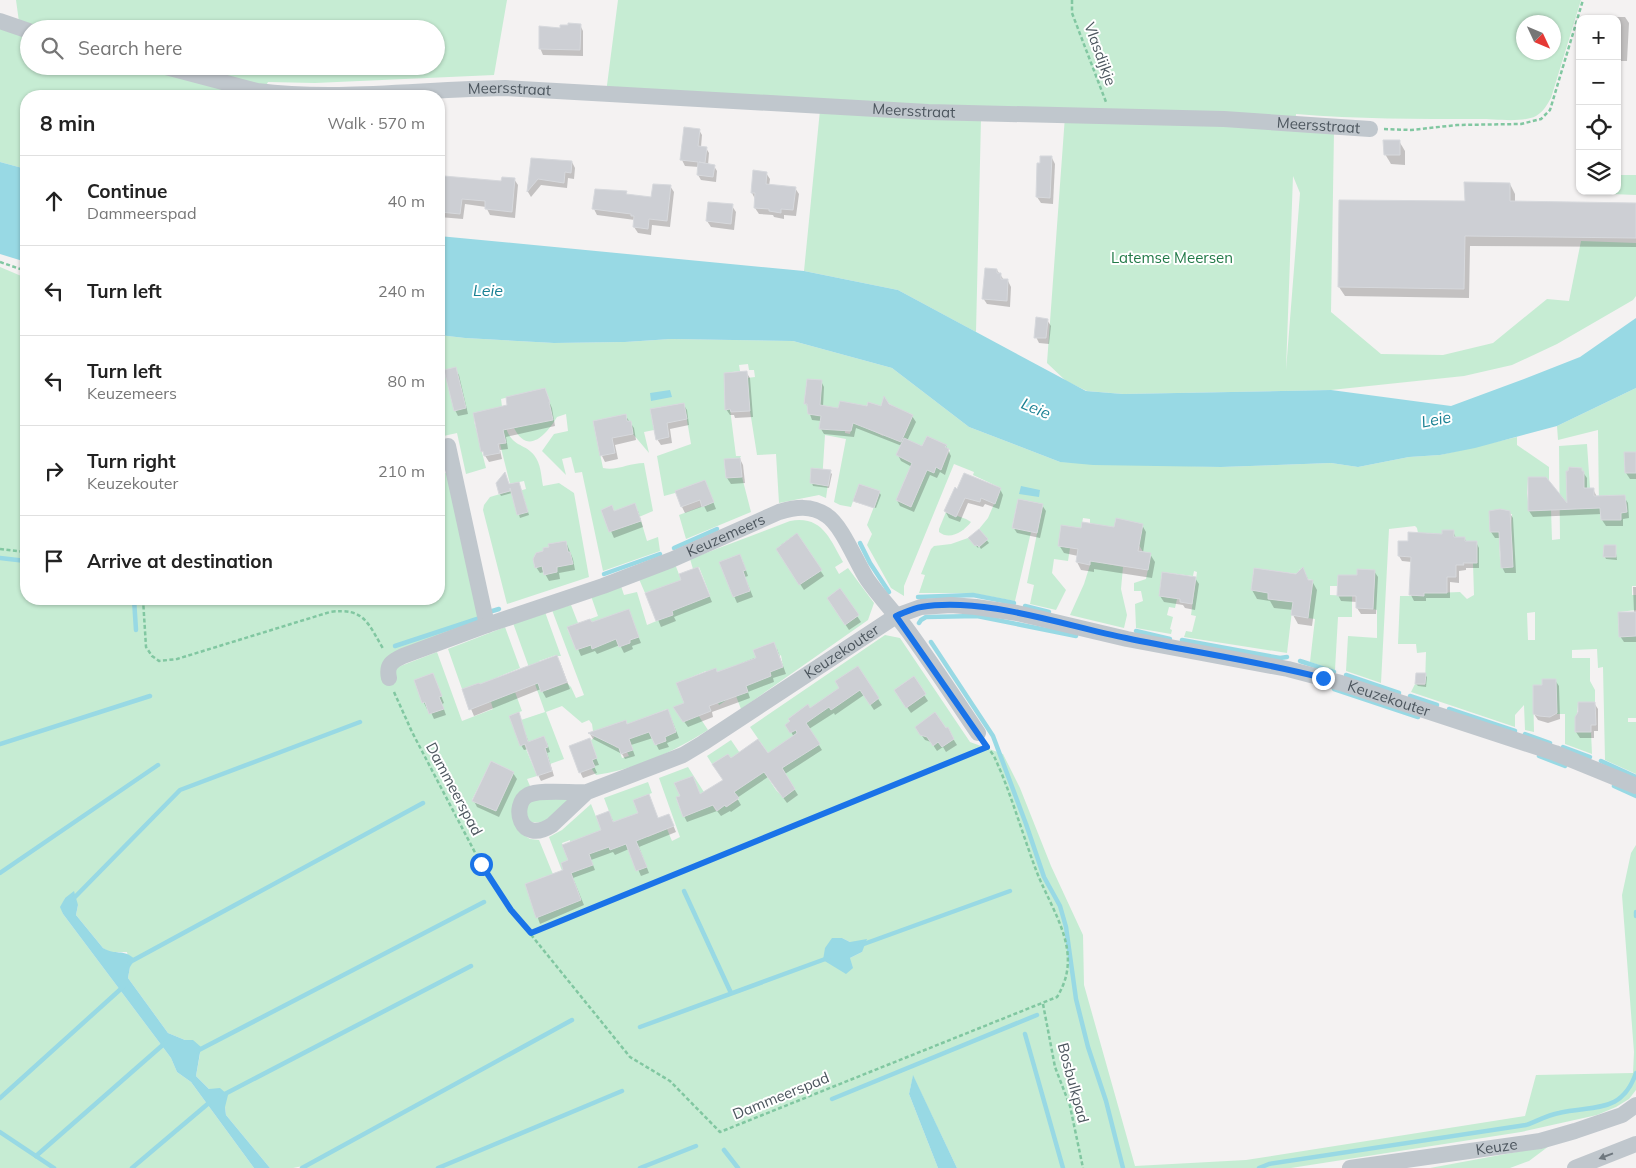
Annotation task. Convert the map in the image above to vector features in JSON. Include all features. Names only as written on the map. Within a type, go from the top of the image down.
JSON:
[{"type":"street","points":[[0,21],[20,28]]},
{"type":"street","name":"Meersstraat","points":[[196,75],[253,90]]},
{"type":"street","name":"Meersstraat","points":[[419,90],[505,88],[928,112],[1224,119],[1370,129]]},
{"type":"street","points":[[445,447],[448,446],[487,625]]},
{"type":"street","name":"Keuzemeers","points":[[394,660],[487,625],[603,586],[670,560],[779,512],[792,508],[817,510],[828,516],[836,524],[866,576],[978,733]]},
{"type":"street","name":"Keuzekouter","points":[[587,792],[683,755],[896,616],[921,607],[951,605],[1017,613],[1127,639],[1288,669],[1341,683],[1555,753],[1636,786]]},
{"type":"street","points":[[389,678],[389,665],[394,660]]},
{"type":"street","name":"Keuze","points":[[1350,1168],[1540,1140],[1575,1131],[1622,1115],[1636,1105]]},
{"type":"street","points":[[1575,1168],[1636,1144]]},
{"type":"path","name":"Vlasdijkje","points":[[1072,0],[1072,13],[1109,115]]},
{"type":"path","name":"Meersstraat","points":[[1370,129],[1411,130],[1456,125],[1522,124],[1542,118],[1550,110],[1583,0]]},
{"type":"path","points":[[0,262],[20,269]]},
{"type":"path","points":[[0,549],[20,551]]},
{"type":"path","points":[[143,605],[146,647],[152,656],[159,661],[177,659],[330,612],[342,611],[354,612],[363,618],[386,652],[394,660]]},
{"type":"path","name":"Dammeerspad","points":[[389,678],[396,699],[412,732],[481,864],[511,910],[630,1057],[670,1081],[720,1132],[1057,997],[1064,986],[1068,966],[1066,941],[1060,923],[1038,876],[1001,772],[994,756],[978,733]]},
{"type":"path","points":[[531,933],[987,747]]},
{"type":"path","name":"Bosbulkpad","points":[[1043,1004],[1055,1067],[1070,1106],[1082,1168]]},
{"type":"green space","points":[[16,0],[507,0],[494,75],[315,83],[268,82],[263,90],[20,90],[20,167],[0,162],[0,21],[19,22]]},
{"type":"green space","name":"Latemse Meersen","points":[[618,0],[1581,0],[1551,98],[1543,110],[1536,116],[1509,120],[1365,118],[1296,114],[1295,131],[1334,132],[1331,312],[1381,354],[1443,355],[1493,343],[1547,299],[1569,301],[1581,241],[1636,243],[1636,296],[1633,300],[1557,344],[1512,365],[1464,376],[1331,390],[1123,394],[1087,391],[1066,381],[1047,363],[1065,116],[606,93]],"holes":[[[1293,176],[1300,193],[1286,370]]]},
{"type":"green space","points":[[820,110],[981,119],[976,332],[898,290],[804,271]]},
{"type":"green space","points":[[1621,175],[1636,175],[1636,195],[1621,194]]},
{"type":"green space","points":[[0,267],[20,275],[20,605],[445,605],[445,473],[448,475],[482,623],[398,667],[437,652],[462,721],[493,709],[491,702],[487,703],[479,683],[462,689],[448,649],[505,627],[520,668],[498,677],[505,696],[515,692],[522,711],[509,716],[512,723],[545,712],[513,623],[545,612],[561,656],[556,655],[539,661],[547,681],[543,683],[547,690],[567,683],[576,698],[584,695],[552,610],[571,605],[578,623],[567,628],[576,650],[591,645],[592,648],[600,645],[590,619],[598,616],[591,596],[621,586],[624,595],[637,592],[647,625],[673,614],[663,587],[645,593],[639,579],[675,564],[690,603],[710,595],[699,567],[693,569],[690,559],[790,521],[801,520],[817,525],[829,537],[843,562],[835,567],[839,574],[848,568],[874,603],[868,620],[741,709],[736,696],[748,692],[737,665],[717,672],[728,699],[719,705],[706,671],[677,683],[708,730],[654,759],[626,769],[596,775],[591,768],[592,760],[597,758],[591,740],[594,738],[592,724],[589,720],[582,723],[562,706],[546,712],[564,759],[550,764],[545,748],[548,746],[544,736],[524,744],[537,776],[527,779],[530,786],[522,834],[530,839],[539,840],[559,889],[554,904],[557,910],[581,899],[576,886],[569,889],[549,837],[562,830],[591,804],[609,847],[619,820],[613,822],[604,798],[648,782],[652,793],[633,800],[648,837],[667,829],[672,841],[680,837],[659,778],[688,767],[716,811],[725,805],[727,807],[739,799],[734,792],[747,782],[728,754],[712,764],[707,756],[731,740],[746,762],[754,757],[776,790],[783,797],[795,789],[782,768],[793,761],[768,753],[750,727],[885,635],[900,638],[970,742],[1003,754],[1020,788],[1051,866],[1083,935],[1084,985],[1135,1166],[1246,1160],[1525,1116],[1536,1075],[1633,1073],[1634,1052],[1622,895],[1631,853],[1636,845],[1636,1090],[1629,1099],[1597,1115],[1521,1132],[1291,1168],[957,1168],[913,1076],[909,1094],[938,1168],[303,1168],[303,1166],[270,1168],[226,1115],[225,1107],[214,1090],[209,1089],[196,1076],[200,1054],[193,1041],[168,1033],[128,978],[130,967],[127,952],[109,952],[103,948],[76,915],[78,905],[65,898],[61,907],[63,914],[171,1058],[177,1072],[191,1082],[254,1168],[0,1168]],"holes":[[[740,554],[743,571],[750,590],[733,597],[720,562]],[[840,588],[858,616],[845,625],[827,598]],[[608,617],[630,640],[630,643],[619,647]],[[774,642],[779,656],[781,655],[783,667],[770,672],[771,676],[764,679],[753,650]],[[858,667],[869,683],[847,699],[835,681]],[[433,673],[442,696],[439,697],[444,709],[429,714],[425,702],[422,703],[414,680]],[[914,676],[926,694],[907,708],[894,690]],[[807,705],[806,723],[809,750],[788,719]],[[667,709],[676,732],[664,735],[666,741],[655,745],[644,718]],[[935,712],[954,739],[942,747],[938,742],[933,746],[928,732],[916,728]],[[626,720],[633,738],[629,739],[633,749],[627,752],[629,756],[622,758],[618,746],[617,748],[613,745],[606,727]],[[491,761],[514,772],[496,811],[472,800]],[[693,776],[705,808],[683,817],[676,798],[680,796],[674,783]],[[570,840],[572,870],[565,873],[561,863],[568,860],[562,843]],[[546,876],[553,894],[531,901],[525,884]],[[842,938],[850,942],[862,952],[850,958]]]},
{"type":"green space","points":[[445,336],[554,343],[671,339],[793,341],[892,368],[969,427],[1060,462],[1221,467],[1331,463],[1358,467],[1409,457],[1440,455],[1517,437],[1517,445],[1549,467],[1549,482],[1546,477],[1530,477],[1528,479],[1527,493],[1529,509],[1533,511],[1551,509],[1552,540],[1560,539],[1559,446],[1587,444],[1590,488],[1584,488],[1584,471],[1582,471],[1582,468],[1569,467],[1568,471],[1566,471],[1567,504],[1580,509],[1599,508],[1598,430],[1558,440],[1557,426],[1636,388],[1636,452],[1624,452],[1625,473],[1636,473],[1636,586],[1632,586],[1632,595],[1636,595],[1636,610],[1619,612],[1619,637],[1636,636],[1636,718],[1628,718],[1628,722],[1636,722],[1636,774],[1605,760],[1603,667],[1598,668],[1597,649],[1572,650],[1572,658],[1590,658],[1590,681],[1595,690],[1595,702],[1578,702],[1575,732],[1591,732],[1592,754],[1565,744],[1565,714],[1557,714],[1555,679],[1542,685],[1533,685],[1534,732],[1525,730],[1524,705],[1515,715],[1515,727],[1411,692],[1415,684],[1425,685],[1426,652],[1417,653],[1416,644],[1398,644],[1400,596],[1423,596],[1429,533],[1418,533],[1415,526],[1389,529],[1381,683],[1346,671],[1348,636],[1377,638],[1377,610],[1373,609],[1375,570],[1358,569],[1357,575],[1338,575],[1337,586],[1330,586],[1330,595],[1352,596],[1352,617],[1338,617],[1335,670],[1310,662],[1315,619],[1308,618],[1313,580],[1305,579],[1304,570],[1300,569],[1298,574],[1254,568],[1251,590],[1268,592],[1268,599],[1293,602],[1287,653],[1184,637],[1186,631],[1192,632],[1196,616],[1191,615],[1197,572],[1194,571],[1193,576],[1162,572],[1159,596],[1177,599],[1175,608],[1169,607],[1167,615],[1173,617],[1170,629],[1172,630],[1171,634],[1136,628],[1135,604],[1143,601],[1141,591],[1134,591],[1134,583],[1146,579],[1151,554],[1143,552],[1139,545],[1142,524],[1116,519],[1107,564],[1123,567],[1121,589],[1127,615],[1124,628],[1070,615],[1090,565],[1096,525],[1090,523],[1090,519],[1083,518],[1081,528],[1061,525],[1058,546],[1070,548],[1068,561],[1054,559],[1052,573],[1066,590],[1056,610],[1030,604],[1034,585],[1027,583],[1043,504],[1018,499],[1012,527],[1031,532],[1015,601],[972,593],[919,593],[925,575],[921,574],[934,546],[951,544],[968,538],[979,547],[988,539],[979,529],[988,518],[1001,488],[973,475],[974,472],[954,464],[904,586],[904,596],[891,588],[867,545],[872,534],[867,525],[880,491],[859,484],[851,507],[834,502],[846,439],[825,435],[822,482],[828,484],[826,498],[819,495],[779,503],[776,454],[757,455],[747,378],[755,377],[754,370],[749,370],[748,364],[739,365],[740,371],[724,373],[725,409],[730,409],[736,456],[741,456],[740,458],[724,460],[726,478],[742,477],[751,512],[686,539],[679,515],[713,502],[705,480],[664,496],[657,456],[691,444],[684,403],[650,409],[654,430],[644,432],[649,453],[633,434],[631,421],[627,421],[626,414],[593,421],[603,468],[608,469],[644,463],[653,511],[639,517],[614,511],[612,505],[601,510],[609,532],[641,521],[647,541],[658,537],[660,551],[603,571],[582,472],[575,473],[571,457],[562,459],[566,475],[542,451],[554,434],[568,431],[566,414],[557,417],[543,435],[531,441],[519,436],[514,428],[526,425],[525,420],[550,401],[545,388],[501,399],[503,414],[488,410],[474,413],[476,420],[474,421],[486,468],[466,474],[457,433],[445,436]],"holes":[[[807,379],[821,380],[817,415],[808,414],[807,404],[804,403]],[[885,401],[906,414],[913,415],[904,436],[889,430],[887,426],[883,436],[866,427],[864,412],[868,402],[881,406],[882,402]],[[856,404],[850,434],[834,429]],[[927,436],[946,445],[945,447],[950,450],[941,470],[936,467],[934,473],[923,468],[923,479],[911,507],[896,500],[908,472],[917,465],[912,463],[919,445],[922,446]],[[1625,501],[1627,512],[1621,513],[1620,520],[1601,520],[1600,512],[1606,511]],[[1500,509],[1510,511],[1510,514],[1512,514],[1511,532],[1504,541],[1512,541],[1513,559],[1500,560],[1499,532],[1490,532],[1489,512]],[[1442,530],[1454,530],[1454,537],[1465,537],[1465,541],[1476,541],[1473,563],[1474,595],[1467,599],[1460,592],[1434,593]],[[1535,612],[1535,640],[1528,640],[1527,613]]]},
{"type":"green space","points":[[503,428],[506,428],[515,442],[534,455],[539,466],[543,486],[559,483],[574,493],[589,577],[507,604],[483,510],[490,497],[510,491],[512,493],[526,489],[524,481],[510,484],[500,444],[506,442]],"holes":[[[566,541],[568,552],[570,552],[572,564],[557,567],[557,572],[544,575],[542,566],[535,567],[533,559],[536,553],[543,551],[543,548],[549,547],[549,544]]]},
{"type":"green space","points":[[946,512],[971,522],[965,529],[956,534],[943,535],[939,532],[939,529]]},
{"type":"green space","points":[[532,798],[569,799],[548,823],[529,822],[525,807]]},
{"type":"green space","points":[[1549,1146],[1529,1161],[1510,1168],[1430,1168]]},
{"type":"water","points":[[0,162],[20,167],[20,260],[0,254]]},
{"type":"water","name":"Leie","points":[[445,237],[804,271],[898,290],[1086,391],[1123,394],[1331,390],[1451,406],[1580,357],[1636,318],[1636,388],[1557,426],[1475,448],[1440,455],[1409,457],[1358,467],[1331,463],[1221,467],[1093,465],[1060,462],[969,427],[892,368],[793,341],[671,339],[554,343],[445,336]]},
{"type":"water","points":[[670,390],[672,397],[651,401],[650,393]]},
{"type":"water","points":[[1021,486],[1040,490],[1039,497],[1019,494]]},
{"type":"water","points":[[74,891],[78,905],[76,915],[103,948],[112,952],[126,954],[135,959],[130,967],[128,978],[168,1033],[185,1040],[193,1040],[201,1047],[196,1076],[209,1089],[220,1088],[228,1095],[225,1107],[226,1115],[270,1168],[254,1168],[191,1082],[177,1072],[171,1058],[63,914],[60,907],[65,898]]},
{"type":"water","points":[[832,938],[842,938],[850,942],[867,939],[862,952],[850,958],[853,968],[846,974],[823,960],[825,948]]},
{"type":"water","points":[[913,1075],[957,1168],[938,1168],[909,1094]]},
{"type":"building","points":[[568,23],[581,24],[580,50],[539,49],[539,26],[560,28],[560,25],[568,25]]},
{"type":"building","points":[[684,127],[700,129],[698,146],[707,147],[705,163],[699,162],[715,165],[713,177],[697,175],[698,162],[680,160]]},
{"type":"building","points":[[1383,140],[1400,140],[1400,155],[1384,155]]},
{"type":"building","points":[[1040,156],[1052,156],[1050,198],[1036,197],[1037,163],[1040,163]]},
{"type":"building","points":[[531,158],[572,161],[571,173],[565,172],[564,183],[538,179],[527,192]]},
{"type":"building","points":[[753,170],[767,172],[766,184],[796,187],[793,210],[781,209],[781,213],[769,211],[769,209],[754,208],[755,193],[751,193]]},
{"type":"building","points":[[445,176],[501,181],[502,177],[515,178],[512,212],[485,209],[485,201],[462,199],[460,214],[445,212]]},
{"type":"building","points":[[1464,182],[1510,183],[1510,201],[1636,203],[1636,238],[1465,236],[1464,289],[1338,287],[1339,200],[1465,201]]},
{"type":"building","points":[[653,184],[671,185],[667,221],[649,219],[648,229],[633,227],[634,216],[631,216],[631,214],[592,209],[595,189],[627,191],[626,194],[651,197]]},
{"type":"building","points":[[708,202],[733,204],[731,224],[706,221]]},
{"type":"building","points":[[985,268],[997,269],[997,273],[1001,273],[1001,279],[1008,279],[1007,301],[982,299]]},
{"type":"building","points":[[1036,317],[1048,319],[1046,338],[1034,338]]},
{"type":"building","points":[[456,367],[466,408],[454,411],[445,370]]},
{"type":"building","points":[[747,371],[750,411],[731,412],[730,409],[725,410],[724,373]]},
{"type":"building","points":[[807,379],[822,380],[820,405],[838,408],[840,401],[867,406],[868,402],[881,406],[884,396],[889,404],[913,415],[901,442],[853,423],[851,431],[819,429],[821,416],[808,414],[807,404],[804,404]]},
{"type":"building","points":[[545,388],[553,420],[503,430],[506,443],[498,444],[500,453],[484,456],[483,451],[481,452],[473,413],[507,405],[506,397]]},
{"type":"building","points":[[684,403],[687,419],[667,423],[669,437],[656,440],[650,409]]},
{"type":"building","points":[[626,414],[627,421],[631,421],[633,434],[612,438],[615,453],[600,456],[593,421]]},
{"type":"building","points":[[927,436],[947,445],[945,447],[949,449],[941,470],[936,467],[934,473],[927,470],[911,507],[896,500],[912,463],[896,455],[904,438],[922,446]]},
{"type":"building","points":[[1624,452],[1636,452],[1636,473],[1625,473]]},
{"type":"building","points":[[740,458],[742,477],[726,478],[724,459]]},
{"type":"building","points":[[1569,467],[1582,468],[1582,471],[1584,471],[1584,488],[1594,488],[1594,496],[1625,495],[1627,512],[1621,513],[1621,520],[1601,520],[1600,508],[1528,511],[1528,477],[1546,477],[1567,503],[1566,471],[1568,471]]},
{"type":"building","points":[[811,468],[831,470],[828,486],[810,483]]},
{"type":"building","points":[[505,472],[509,484],[519,482],[528,512],[517,515],[510,488],[510,491],[499,494],[496,483]]},
{"type":"building","points":[[964,473],[1001,488],[995,504],[981,498],[980,502],[965,498],[956,517],[944,511]]},
{"type":"building","points":[[705,480],[714,502],[702,507],[700,500],[681,507],[675,491]]},
{"type":"building","points":[[859,484],[880,491],[874,508],[853,501]]},
{"type":"building","points":[[1018,499],[1043,504],[1037,533],[1012,528]]},
{"type":"building","points":[[635,503],[641,521],[609,532],[601,510],[612,505],[614,511]]},
{"type":"building","points":[[1500,509],[1510,511],[1513,567],[1501,568],[1499,532],[1490,532],[1489,511]]},
{"type":"building","points":[[1116,518],[1143,524],[1138,551],[1151,553],[1148,570],[1090,561],[1090,565],[1076,562],[1078,549],[1058,546],[1061,525],[1081,528],[1082,522],[1114,527]]},
{"type":"building","points":[[979,529],[988,539],[979,547],[975,546],[968,538]]},
{"type":"building","points":[[1442,530],[1454,530],[1454,537],[1465,537],[1465,541],[1477,541],[1477,563],[1456,565],[1456,577],[1447,577],[1447,593],[1424,593],[1424,596],[1409,595],[1411,557],[1398,556],[1398,541],[1408,541],[1408,532],[1442,534]]},
{"type":"building","points":[[797,533],[822,570],[799,585],[776,549]]},
{"type":"building","points":[[566,541],[573,564],[557,567],[557,572],[544,575],[542,566],[535,568],[533,559],[536,553],[543,551],[543,548],[549,547],[548,544]]},
{"type":"building","points":[[1604,545],[1616,545],[1616,557],[1603,557]]},
{"type":"building","points":[[740,554],[746,570],[743,571],[750,591],[733,597],[719,562]]},
{"type":"building","points":[[698,567],[710,596],[672,611],[673,615],[656,621],[645,593],[681,580],[679,574]]},
{"type":"building","points":[[1303,567],[1308,580],[1313,580],[1308,618],[1291,615],[1293,602],[1268,599],[1268,593],[1251,590],[1254,568],[1296,574]]},
{"type":"building","points":[[1357,569],[1375,570],[1373,609],[1356,608],[1356,596],[1337,596],[1338,575],[1357,575]]},
{"type":"building","points":[[1162,572],[1196,577],[1192,604],[1180,602],[1180,599],[1159,596]]},
{"type":"building","points":[[840,588],[859,615],[845,625],[827,598]]},
{"type":"building","points":[[629,609],[639,637],[619,647],[616,639],[592,649],[591,645],[576,650],[567,627],[590,619],[592,622]]},
{"type":"building","points":[[1618,612],[1636,612],[1636,636],[1619,637]]},
{"type":"building","points":[[774,642],[783,667],[770,672],[771,676],[746,686],[748,692],[709,706],[711,711],[683,722],[673,707],[684,703],[676,683],[716,668],[717,672],[756,658],[753,650]]},
{"type":"building","points":[[557,655],[567,682],[541,692],[538,683],[469,710],[462,689]]},
{"type":"building","points":[[858,666],[879,698],[870,705],[860,690],[831,710],[829,707],[806,723],[820,744],[782,768],[795,789],[783,798],[764,772],[734,792],[739,798],[726,807],[725,805],[717,811],[713,805],[683,817],[676,797],[680,796],[674,783],[693,776],[700,794],[723,780],[712,764],[728,754],[731,758],[758,739],[768,753],[797,733],[796,730],[790,733],[785,725],[790,721],[788,719],[808,704],[810,708],[839,688],[835,681]]},
{"type":"building","points":[[433,673],[442,696],[439,697],[444,709],[429,714],[425,702],[422,703],[414,680]]},
{"type":"building","points":[[1416,673],[1426,673],[1425,684],[1415,684]]},
{"type":"building","points":[[914,676],[926,694],[906,708],[894,690]]},
{"type":"building","points":[[1542,679],[1556,679],[1557,713],[1550,717],[1533,714],[1533,685],[1542,685]]},
{"type":"building","points":[[1578,702],[1595,702],[1596,725],[1591,725],[1591,732],[1575,732]]},
{"type":"building","points":[[668,709],[676,732],[665,737],[666,741],[655,745],[649,732],[629,739],[633,750],[621,754],[619,748],[588,733],[626,720],[627,724]]},
{"type":"building","points":[[519,712],[528,742],[544,736],[548,747],[545,748],[552,771],[537,776],[525,744],[520,746],[509,716]]},
{"type":"building","points":[[935,712],[946,728],[948,727],[954,739],[942,747],[938,742],[933,746],[927,737],[920,735],[915,727]]},
{"type":"building","points":[[590,738],[597,758],[592,760],[595,767],[579,773],[569,746]]},
{"type":"building","points":[[491,761],[514,772],[496,811],[472,801]]},
{"type":"building","points":[[649,794],[658,818],[669,814],[674,826],[636,841],[647,867],[636,871],[626,844],[610,850],[609,847],[589,854],[593,865],[571,873],[581,900],[536,918],[525,884],[563,870],[561,863],[568,860],[562,845],[601,830],[596,816],[609,811],[613,822],[638,813],[633,800]]},
{"type":"waterway","points":[[674,548],[717,529]]},
{"type":"waterway","points":[[860,543],[870,563],[889,592]]},
{"type":"waterway","points":[[604,574],[660,554]]},
{"type":"waterway","points":[[0,558],[20,560]]},
{"type":"waterway","points":[[918,597],[973,595],[1014,603]]},
{"type":"waterway","points":[[134,605],[136,630]]},
{"type":"waterway","points":[[1025,606],[1049,612]]},
{"type":"waterway","points":[[489,612],[499,609]]},
{"type":"waterway","points":[[919,623],[926,617],[977,616],[1076,636]]},
{"type":"waterway","points":[[395,646],[477,619]]},
{"type":"waterway","points":[[1136,631],[1170,639]]},
{"type":"waterway","points":[[1182,640],[1280,658],[1287,657]]},
{"type":"waterway","points":[[931,642],[993,736],[1044,877],[1060,906],[1066,927],[1076,999],[1088,1047],[1106,1101],[1123,1168]]},
{"type":"waterway","points":[[1300,661],[1334,672]]},
{"type":"waterway","points":[[1346,675],[1399,693]]},
{"type":"waterway","points":[[1334,689],[1418,717]]},
{"type":"waterway","points":[[0,744],[150,696]]},
{"type":"waterway","points":[[1410,696],[1437,705]]},
{"type":"waterway","points":[[1449,709],[1515,731]]},
{"type":"waterway","points":[[73,899],[180,790],[360,722]]},
{"type":"waterway","points":[[1525,734],[1550,743]]},
{"type":"waterway","points":[[1563,747],[1590,757]]},
{"type":"waterway","points":[[1539,756],[1565,766]]},
{"type":"waterway","points":[[1601,761],[1636,777]]},
{"type":"waterway","points":[[0,873],[158,765]]},
{"type":"waterway","points":[[1614,786],[1636,796]]},
{"type":"waterway","points":[[130,962],[423,803]]},
{"type":"waterway","points":[[684,891],[731,993]]},
{"type":"waterway","points":[[861,945],[1010,891]]},
{"type":"waterway","points":[[197,1051],[484,902]]},
{"type":"waterway","points":[[640,1027],[828,958]]},
{"type":"waterway","points":[[221,1096],[471,966]]},
{"type":"waterway","points":[[0,1098],[123,987]]},
{"type":"waterway","points":[[832,1099],[1037,1015]]},
{"type":"waterway","points":[[302,1168],[572,1020]]},
{"type":"waterway","points":[[1025,1034],[1063,1168]]},
{"type":"waterway","points":[[36,1156],[165,1043]]},
{"type":"waterway","points":[[1259,1168],[1269,1164],[1526,1125],[1555,1114],[1595,1108],[1615,1102],[1630,1086],[1636,1073]]},
{"type":"waterway","points":[[438,1168],[622,1091]]},
{"type":"waterway","points":[[132,1168],[210,1102]]},
{"type":"waterway","points":[[0,1132],[54,1168]]},
{"type":"waterway","points":[[640,1168],[696,1146]]},
{"type":"waterway","points":[[724,1150],[738,1168]]},
{"type":"route","points":[[481,864],[511,910],[531,933],[987,747],[896,616],[921,607],[951,605],[1017,613],[1127,639],[1251,661],[1323,678]]}]
